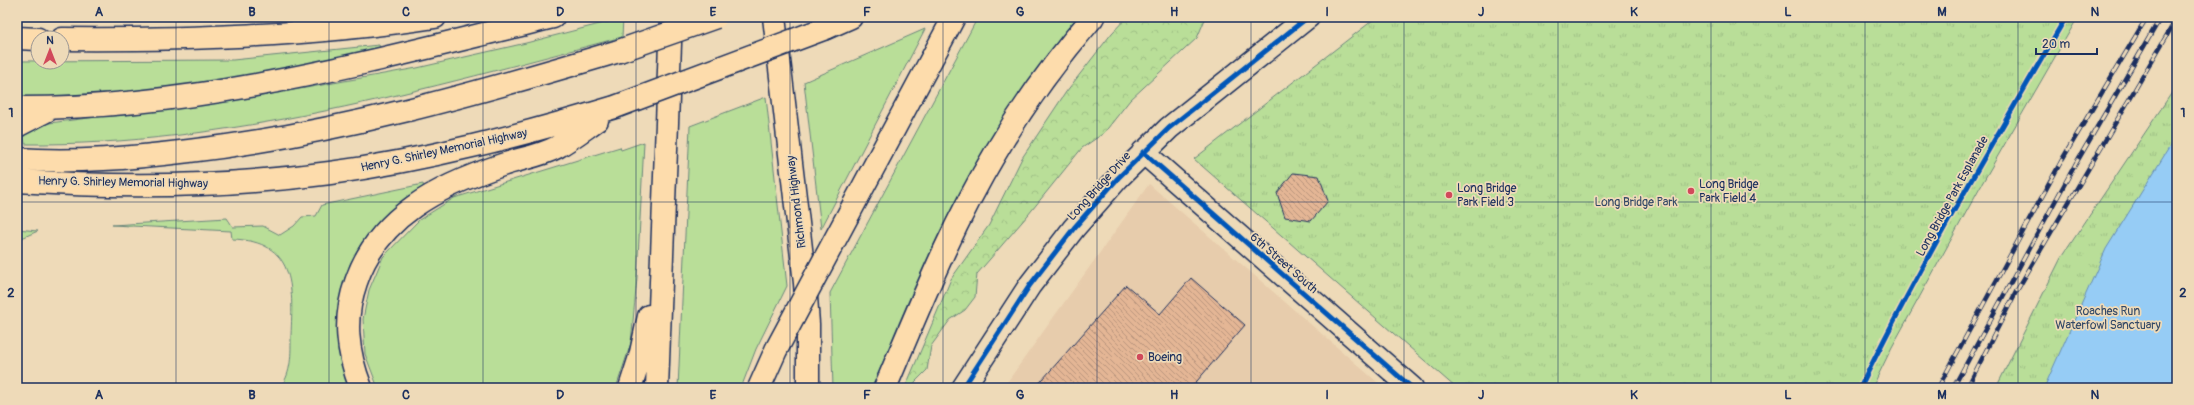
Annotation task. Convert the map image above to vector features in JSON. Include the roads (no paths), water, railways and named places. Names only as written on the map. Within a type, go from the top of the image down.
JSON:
[{"type":"highway","points":[[70,39],[173,39],[234,37],[349,28],[435,17]]},
{"type":"highway","points":[[17,108],[51,108],[128,104],[237,89],[322,71],[553,17]]},
{"type":"highway","points":[[657,388],[671,17]]},
{"type":"highway","points":[[20,159],[80,160],[129,158],[256,142],[403,111],[517,81],[619,51],[716,17]]},
{"type":"highway","name":"Richmond Highway","points":[[774,17],[804,270],[808,324],[808,388]]},
{"type":"highway","name":"Henry G. Shirley Memorial Highway","points":[[19,181],[102,185],[196,184],[274,180],[388,164],[489,142],[615,107],[826,28],[851,17]]},
{"type":"highway","points":[[760,388],[776,350],[954,17]]},
{"type":"highway","points":[[885,388],[934,273],[995,152],[1036,91],[1093,17]]},
{"type":"highway","points":[[17,38],[30,38]]},
{"type":"highway","points":[[361,388],[355,372],[348,340],[349,307],[355,283],[366,255],[388,227],[418,203],[448,187],[497,166],[556,148],[615,107]]},
{"type":"highway","points":[[17,126],[51,108]]},
{"type":"highway","points":[[630,388],[640,357],[661,264]]},
{"type":"street","name":"Long Bridge Drive","points":[[962,388],[1040,273],[1074,228],[1143,152],[1169,128],[1240,69],[1308,17]]},
{"type":"street","name":"6th Street South","points":[[1143,152],[1412,388]]},
{"type":"water","name":"Roaches Run Waterfowl Sanctuary","points":[[2177,135],[2177,388],[2044,388],[2106,249]]},
{"type":"railway","points":[[1938,388],[2063,158],[2147,17]]},
{"type":"railway","points":[[1953,388],[2075,165],[2161,17]]},
{"type":"railway","points":[[1967,388],[2016,292],[2177,18]]},
{"type":"place","name":"Long Bridge Park Field 4","points":[[1691,191]]},
{"type":"place","name":"Long Bridge Park Field 3","points":[[1449,195]]},
{"type":"place","name":"Boeing","points":[[1140,357]]},
{"type":"park label","name":"Long Bridge Park","points":[[1636,202]]}]
